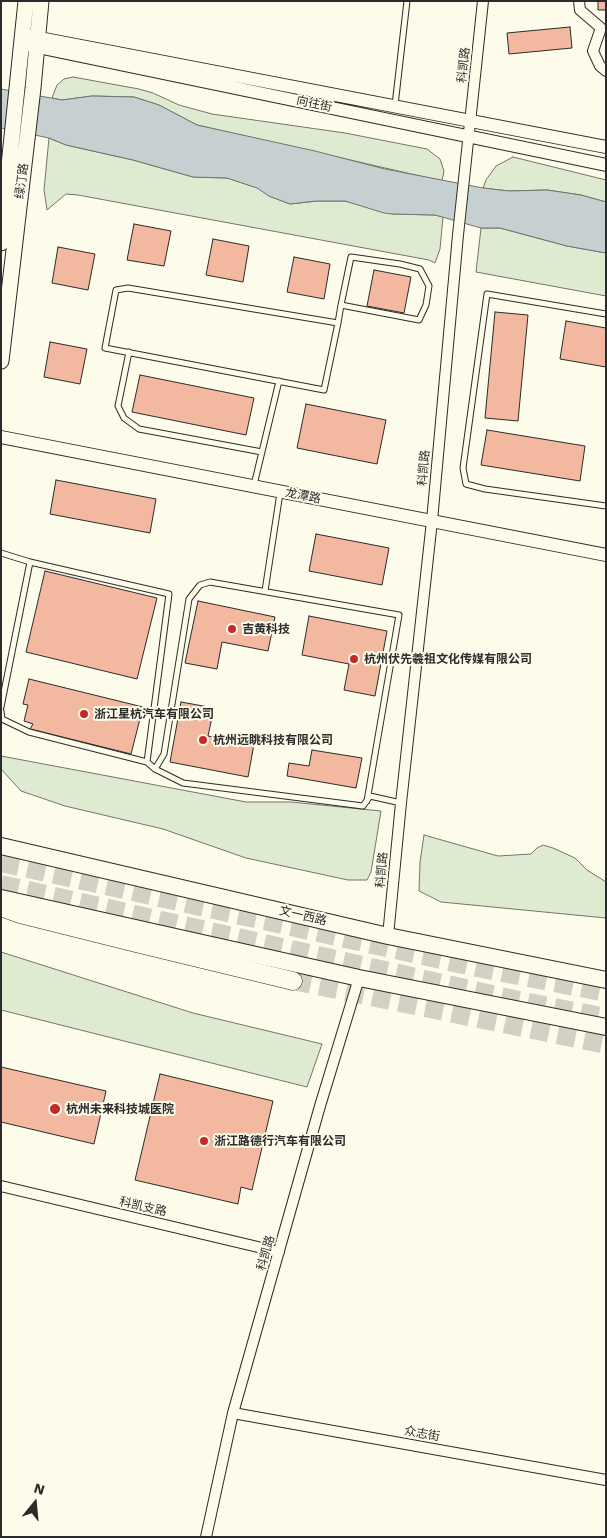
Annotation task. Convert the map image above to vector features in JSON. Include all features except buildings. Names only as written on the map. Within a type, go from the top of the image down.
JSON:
[{"type":"highway","points":[[1,907],[20,914],[293,981]]},
{"type":"main road","name":"绿汀路","points":[[1,243],[20,136],[33,88],[26,1]]},
{"type":"main road","name":"绿汀路","points":[[1,361],[20,136],[17,85],[41,1]]},
{"type":"main road","name":"文一西路","points":[[1,846],[388,936],[606,980]]},
{"type":"main road","points":[[1,898],[359,978],[606,1027]]},
{"type":"street","name":"科凯路","points":[[388,936],[400,803],[432,521],[458,234],[483,1]]},
{"type":"street","points":[[579,1],[580,10],[604,29],[593,51],[600,66],[606,72]]},
{"type":"street","name":"向往街","points":[[29,40],[471,120],[606,147]]},
{"type":"street","name":"向往街","points":[[29,40],[469,137],[606,165]]},
{"type":"street","name":"龙潭路","points":[[1,437],[606,556]]},
{"type":"street","name":"科凯路","points":[[206,1537],[233,1413],[359,978]]},
{"type":"street","name":"科凯支路","points":[[1,1186],[279,1252]]},
{"type":"street","name":"众志街","points":[[233,1413],[606,1480]]},
{"type":"lane","points":[[395,106],[407,1]]},
{"type":"lane","points":[[338,323],[128,288],[116,290],[105,348],[324,390],[338,323],[341,305],[351,257],[420,269],[429,286],[426,305],[419,320],[341,305]]},
{"type":"lane","points":[[606,314],[487,294],[463,468],[466,484],[606,506]]},
{"type":"lane","points":[[129,352],[118,406],[124,418],[139,429],[262,452]]},
{"type":"lane","points":[[254,487],[279,381]]},
{"type":"lane","points":[[265,592],[280,492]]},
{"type":"lane","points":[[1,553],[30,562],[169,594],[147,762]]},
{"type":"lane","points":[[1,707],[30,562]]},
{"type":"lane","points":[[155,769],[164,754],[189,599],[200,585],[210,582],[399,615],[367,801]]},
{"type":"lane","points":[[1,711],[2,719],[29,732],[147,762],[155,769],[183,783],[363,806],[370,796],[400,803]]},
{"type":"green space","points":[[73,77],[139,89],[179,105],[212,114],[345,133],[427,149],[440,159],[444,171],[442,181],[197,125],[159,105],[134,97],[92,96],[62,100],[52,98],[57,85],[64,79]]},
{"type":"green space","points":[[49,138],[66,145],[133,160],[193,177],[227,178],[258,188],[269,196],[290,204],[317,201],[345,201],[393,214],[435,215],[443,217],[440,249],[435,263],[429,260],[78,195],[66,194],[47,210],[44,190]]},
{"type":"green space","points":[[513,157],[606,180],[606,202],[581,195],[547,190],[509,191],[483,188],[496,166]]},
{"type":"green space","points":[[481,228],[500,228],[567,246],[606,253],[606,296],[476,272]]},
{"type":"green space","points":[[1,756],[246,802],[291,802],[381,811],[371,872],[367,880],[348,880],[246,858],[163,829],[65,806],[21,791],[1,769]]},
{"type":"green space","points":[[424,835],[498,856],[531,854],[543,845],[575,858],[587,870],[606,882],[606,918],[441,902],[419,891],[420,862]]},
{"type":"green space","points":[[1,952],[193,1013],[322,1044],[307,1087],[1,1010]]},
{"type":"shaded area","points":[[1,89],[62,100],[92,96],[134,97],[159,105],[197,125],[315,151],[385,169],[483,188],[509,191],[547,190],[581,195],[606,202],[606,253],[567,246],[500,228],[481,228],[435,215],[384,213],[345,201],[316,201],[290,204],[269,196],[257,188],[227,178],[193,177],[133,160],[66,145],[49,138],[1,128]]},
{"type":"tunnel","points":[[1,863],[477,968],[606,993]]},
{"type":"tunnel","points":[[1,884],[523,1001],[606,1017]]},
{"type":"tunnel","points":[[293,981],[606,1045]]},
{"type":"place","name":"吉黄科技","points":[[232,629]]},
{"type":"place","name":"杭州伏先羲祖文化传媒有限公司","points":[[354,659]]},
{"type":"place","name":"浙江星杭汽车有限公司","points":[[84,714]]},
{"type":"place","name":"杭州远眺科技有限公司","points":[[203,740]]},
{"type":"place","name":"杭州未来科技城医院","points":[[55,1109]]},
{"type":"place","name":"浙江路德行汽车有限公司","points":[[204,1141]]}]
